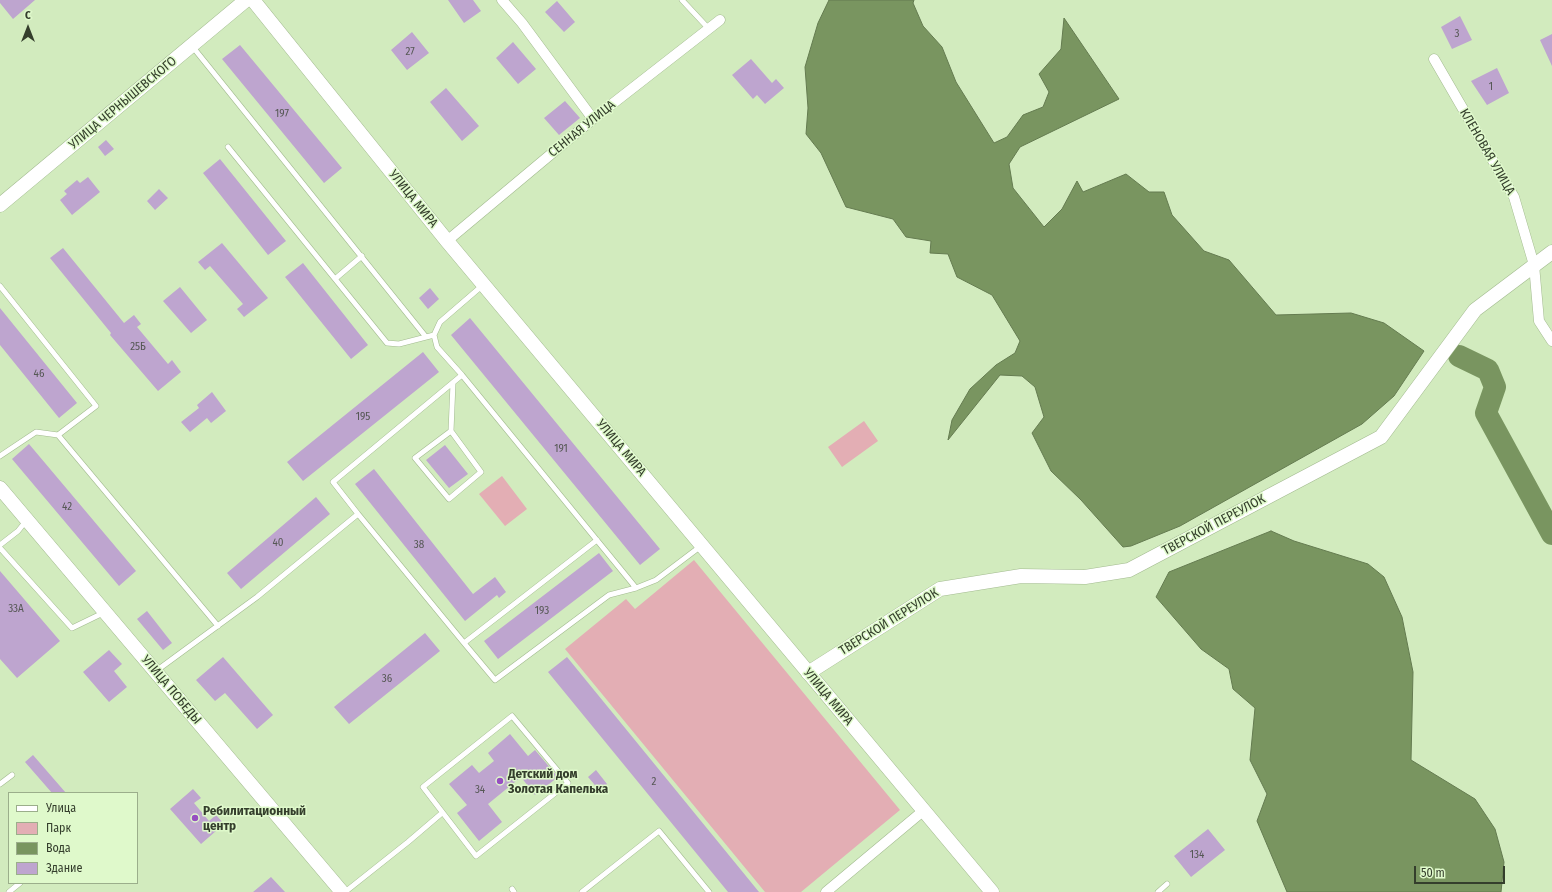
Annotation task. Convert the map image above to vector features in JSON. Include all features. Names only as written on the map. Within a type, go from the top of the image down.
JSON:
[{"type":"street","name":"УЛИЦА ЧЕРНЫШЕВСКОГО","points":[[0,205],[246,0]]},
{"type":"street","name":"УЛИЦА МИРА","points":[[253,0],[447,241],[992,892]]},
{"type":"street","points":[[502,0],[522,23],[593,119]]},
{"type":"street","name":"СЕННАЯ УЛИЦА","points":[[447,241],[593,119],[720,20]]},
{"type":"street","name":"КЛЕНОВАЯ УЛИЦА","points":[[1434,59],[1514,198],[1534,265],[1539,320],[1552,341]]},
{"type":"street","name":"ТВЕРСКОЙ ПЕРЕУЛОК","points":[[808,673],[940,589],[1021,576],[1085,577],[1129,570],[1381,437],[1475,310],[1552,252]]},
{"type":"street","name":"УЛИЦА ПОБЕДЫ","points":[[0,488],[343,892]]},
{"type":"street","points":[[826,892],[923,811]]},
{"type":"lane","points":[[682,0],[708,29]]},
{"type":"lane","points":[[192,45],[426,337]]},
{"type":"lane","points":[[228,148],[387,344],[399,344],[434,335]]},
{"type":"lane","points":[[335,279],[362,256]]},
{"type":"lane","points":[[483,284],[440,322],[434,335],[437,347],[462,375],[636,588]]},
{"type":"lane","points":[[0,286],[96,406],[58,435]]},
{"type":"lane","points":[[462,375],[333,482],[495,680],[609,595],[636,588],[656,580],[702,546]]},
{"type":"lane","points":[[451,430],[415,458],[449,499],[481,472],[451,430],[453,383]]},
{"type":"lane","points":[[0,456],[36,432],[58,435],[218,626]]},
{"type":"lane","points":[[156,672],[257,597],[358,514]]},
{"type":"lane","points":[[27,520],[18,531],[0,547],[72,628],[105,612]]},
{"type":"lane","points":[[464,643],[597,540]]},
{"type":"lane","points":[[512,716],[568,783],[476,856],[442,813],[423,787],[512,716]]},
{"type":"lane","points":[[0,784],[12,775]]},
{"type":"lane","points":[[343,892],[408,842],[442,813]]},
{"type":"lane","points":[[582,892],[659,831],[709,892]]},
{"type":"lane","points":[[9,892],[19,884]]},
{"type":"lane","points":[[1158,892],[1167,884]]},
{"type":"green space","points":[[864,421],[878,441],[842,467],[828,447]]},
{"type":"green space","points":[[502,476],[527,509],[505,526],[479,494]]},
{"type":"green space","points":[[694,560],[900,810],[801,892],[765,892],[565,649],[626,599],[635,609]]},
{"type":"water","points":[[829,0],[914,0],[913,3],[923,26],[942,47],[956,82],[994,143],[1007,137],[1023,115],[1043,107],[1049,92],[1039,74],[1061,49],[1064,18],[1119,99],[1020,147],[1009,164],[1013,188],[1044,227],[1062,209],[1077,181],[1083,192],[1126,174],[1149,192],[1164,192],[1172,215],[1204,251],[1229,260],[1276,315],[1351,313],[1384,323],[1424,351],[1394,396],[1362,424],[1180,526],[1131,546],[1123,547],[1081,500],[1051,471],[1032,433],[1044,417],[1035,387],[1022,376],[1000,375],[948,440],[952,420],[970,389],[996,365],[1015,353],[1020,341],[992,295],[957,277],[948,254],[930,253],[931,241],[906,237],[893,219],[846,207],[821,153],[806,134],[808,108],[805,67],[818,23]]},
{"type":"water","points":[[1271,531],[1294,541],[1368,564],[1384,577],[1402,617],[1413,672],[1411,760],[1475,799],[1495,829],[1504,862],[1501,892],[1287,892],[1257,821],[1267,794],[1250,760],[1255,708],[1233,689],[1229,669],[1201,649],[1156,597],[1169,572]]},
{"type":"building","points":[[0,0],[35,0],[13,19],[0,3]]},
{"type":"building","points":[[448,0],[473,0],[481,11],[464,23]]},
{"type":"building","points":[[557,1],[575,22],[564,32],[545,12]]},
{"type":"building","points":[[1460,16],[1472,40],[1452,49],[1441,27]]},
{"type":"building","points":[[412,32],[429,53],[407,70],[391,50]]},
{"type":"building","points":[[1552,34],[1552,66],[1540,40]]},
{"type":"building","points":[[513,42],[536,69],[518,84],[496,58]]},
{"type":"building","points":[[240,45],[342,168],[324,183],[222,59]]},
{"type":"building","points":[[751,59],[772,83],[776,79],[784,88],[765,104],[757,95],[753,99],[732,75]]},
{"type":"building","points":[[1497,68],[1509,93],[1487,105],[1471,81]]},
{"type":"building","points":[[446,88],[479,126],[462,141],[430,102]]},
{"type":"building","points":[[565,101],[580,118],[559,135],[544,118]]},
{"type":"building","points":[[106,140],[114,149],[105,156],[98,147]]},
{"type":"building","points":[[220,159],[286,241],[268,255],[203,173]]},
{"type":"building","points":[[88,177],[100,192],[72,215],[60,200],[67,194],[64,191],[77,180],[80,183]]},
{"type":"building","points":[[159,189],[168,198],[155,210],[147,201]]},
{"type":"building","points":[[222,243],[268,298],[244,317],[237,309],[243,304],[210,266],[205,270],[198,262]]},
{"type":"building","points":[[63,248],[124,323],[134,315],[141,324],[137,327],[168,364],[172,360],[181,372],[158,391],[110,335],[111,333],[50,258]]},
{"type":"building","points":[[303,263],[368,345],[351,359],[285,277]]},
{"type":"building","points":[[180,287],[207,320],[191,333],[163,301]]},
{"type":"building","points":[[430,288],[439,299],[428,309],[419,298]]},
{"type":"building","points":[[0,308],[77,403],[59,418],[0,345]]},
{"type":"building","points":[[470,318],[660,549],[640,565],[451,335]]},
{"type":"building","points":[[423,352],[439,372],[303,481],[287,462]]},
{"type":"building","points":[[212,392],[226,411],[211,423],[207,418],[190,432],[181,422],[199,408],[197,405]]},
{"type":"building","points":[[29,444],[136,571],[119,586],[12,459]]},
{"type":"building","points":[[445,445],[468,474],[449,488],[426,460]]},
{"type":"building","points":[[374,469],[473,594],[495,577],[506,592],[499,598],[497,595],[465,621],[355,484]]},
{"type":"building","points":[[316,497],[330,514],[241,589],[227,573]]},
{"type":"building","points":[[599,553],[613,571],[498,659],[484,641]]},
{"type":"building","points":[[0,571],[60,641],[17,678],[0,659]]},
{"type":"building","points":[[147,611],[172,643],[163,650],[137,619]]},
{"type":"building","points":[[425,633],[440,651],[349,724],[334,707]]},
{"type":"building","points":[[109,650],[122,664],[114,671],[127,687],[109,702],[83,672]]},
{"type":"building","points":[[223,657],[273,715],[257,729],[225,693],[215,701],[196,680]]},
{"type":"building","points":[[567,657],[759,892],[728,892],[548,672]]},
{"type":"building","points":[[510,734],[528,756],[535,750],[558,777],[535,795],[521,777],[488,804],[502,822],[479,841],[457,813],[467,805],[449,784],[472,765],[479,773],[494,761],[488,753]]},
{"type":"building","points":[[33,755],[65,792],[51,792],[25,762]]},
{"type":"building","points":[[596,770],[607,784],[600,791],[588,777]]},
{"type":"building","points":[[193,789],[201,798],[194,803],[209,821],[216,815],[224,824],[201,844],[170,809]]},
{"type":"building","points":[[1208,829],[1225,850],[1191,877],[1174,856]]},
{"type":"building","points":[[271,877],[285,892],[253,892]]},
{"type":"waterway","points":[[1459,356],[1488,370],[1495,387],[1486,413],[1552,534]]},
{"type":"place","name":"Детский дом Золотая Капелька","points":[[500,781]]},
{"type":"place","name":"Ребилитационный центр","points":[[195,818]]}]
